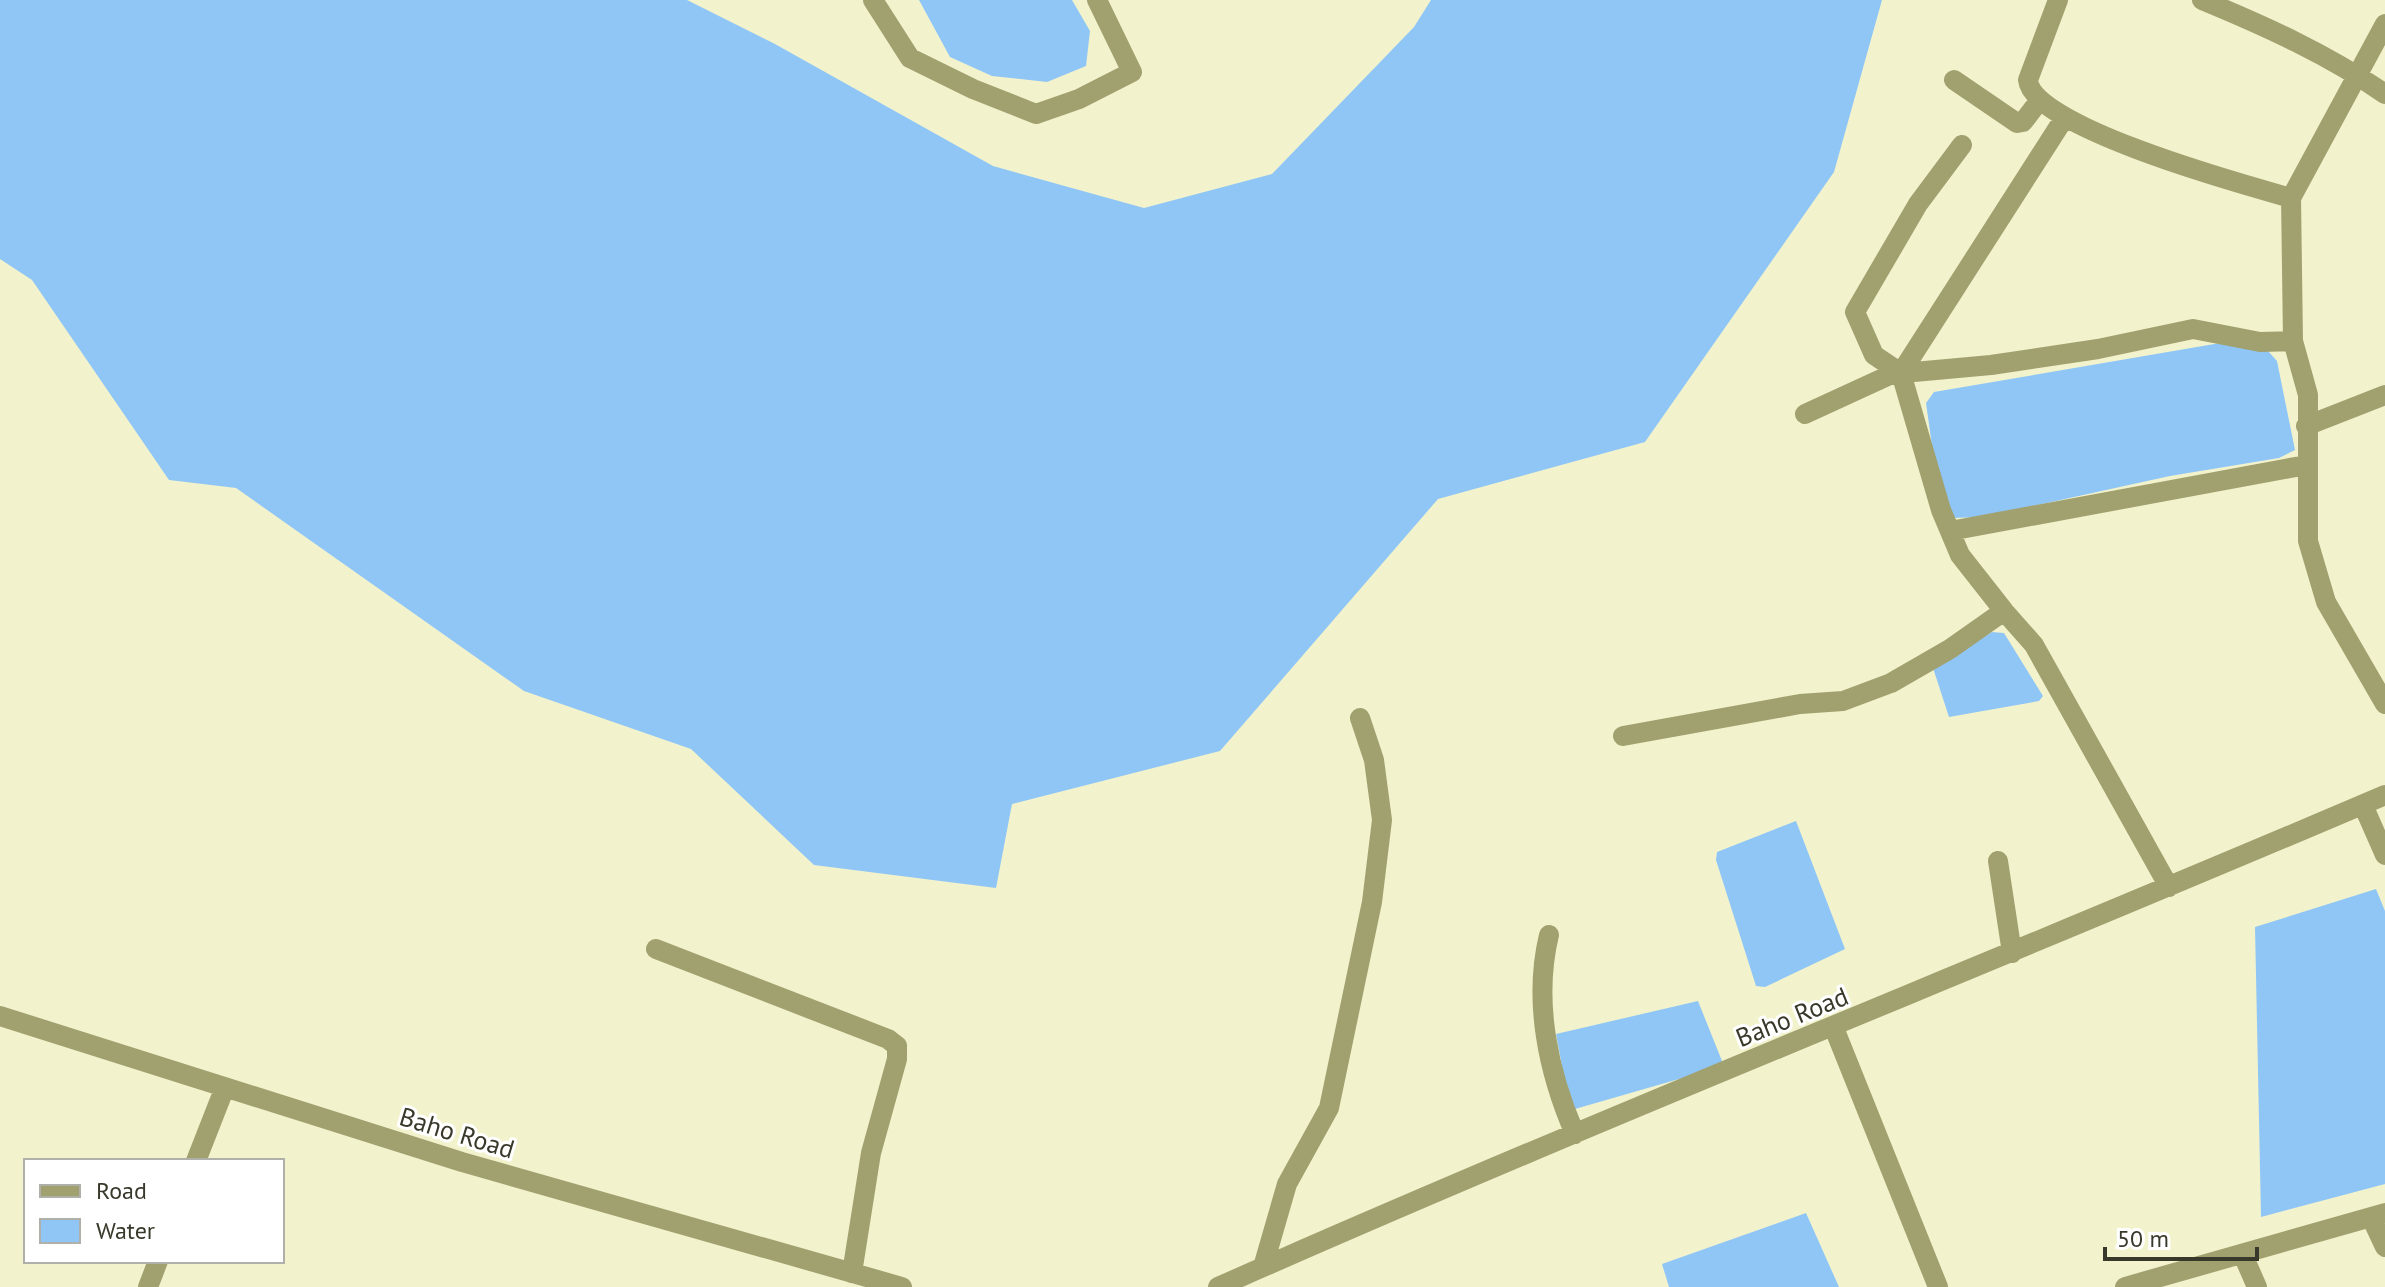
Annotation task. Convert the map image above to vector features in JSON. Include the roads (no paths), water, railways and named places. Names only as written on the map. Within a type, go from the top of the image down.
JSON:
[{"type":"street","points":[[873,0],[910,58],[973,89],[1036,114],[1079,99],[1132,72],[1097,0]]},
{"type":"street","points":[[2058,0],[2028,80],[2029,88],[2039,101],[2079,126],[2193,169],[2291,198]]},
{"type":"street","points":[[2202,0],[2252,21],[2357,75],[2385,94]]},
{"type":"street","points":[[2385,24],[2291,198],[2293,341],[2308,395],[2308,541],[2326,602],[2385,704]]},
{"type":"street","points":[[1954,80],[2017,123],[2023,122],[2039,101]]},
{"type":"street","points":[[1901,373],[2065,117]]},
{"type":"street","points":[[1962,145],[1918,204],[1855,312],[1874,355],[1901,373],[1960,555],[2034,645],[2169,887]]},
{"type":"street","points":[[1805,414],[1901,373],[2021,361],[2193,329],[2260,342],[2293,341]]},
{"type":"street","points":[[2306,426],[2385,395]]},
{"type":"street","points":[[1950,531],[2306,465]]},
{"type":"street","points":[[1623,736],[1772,708],[1843,701],[1891,683],[1950,649],[2004,611]]},
{"type":"street","points":[[1263,1267],[1287,1184],[1329,1108],[1372,902],[1382,820],[1374,760],[1360,718]]},
{"type":"street","name":"Baho Road","points":[[1218,1287],[2385,795]]},
{"type":"street","points":[[2363,805],[2385,855]]},
{"type":"street","points":[[1998,861],[2012,953]]},
{"type":"street","points":[[1549,935],[1541,971],[1546,1033],[1560,1096],[1575,1134]]},
{"type":"street","points":[[656,949],[888,1039],[897,1046],[897,1059],[871,1153],[852,1273]]},
{"type":"street","name":"Baho Road","points":[[0,1016],[462,1162],[902,1287]]},
{"type":"street","points":[[1834,1028],[1938,1287]]},
{"type":"street","points":[[197,1159],[225,1087]]},
{"type":"street","points":[[2125,1287],[2378,1215],[2385,1247]]},
{"type":"street","points":[[2243,1255],[2257,1287]]},
{"type":"street","points":[[148,1287],[157,1263]]},
{"type":"water","points":[[0,0],[687,0],[775,44],[993,166],[1144,208],[1272,174],[1414,27],[1431,0],[1882,0],[1834,172],[1645,442],[1438,499],[1220,751],[1012,804],[996,888],[814,865],[691,749],[524,691],[236,488],[169,480],[32,280],[0,259]]},
{"type":"water","points":[[919,0],[1072,0],[1090,31],[1086,66],[1047,82],[992,76],[950,57]]},
{"type":"water","points":[[2226,342],[2260,342],[2277,361],[2295,450],[2279,458],[2170,476],[1983,517],[1951,518],[1941,510],[1926,403],[1934,392]]},
{"type":"water","points":[[1992,632],[2004,633],[2043,696],[2039,701],[1949,717],[1933,668]]},
{"type":"water","points":[[1796,821],[1845,949],[1765,987],[1756,986],[1716,860],[1717,852]]},
{"type":"water","points":[[2376,889],[2385,911],[2385,1184],[2261,1217],[2255,927]]},
{"type":"water","points":[[1698,1001],[1724,1066],[1575,1109],[1567,1093],[1556,1034]]},
{"type":"water","points":[[1806,1213],[1839,1287],[1669,1287],[1662,1264]]}]
